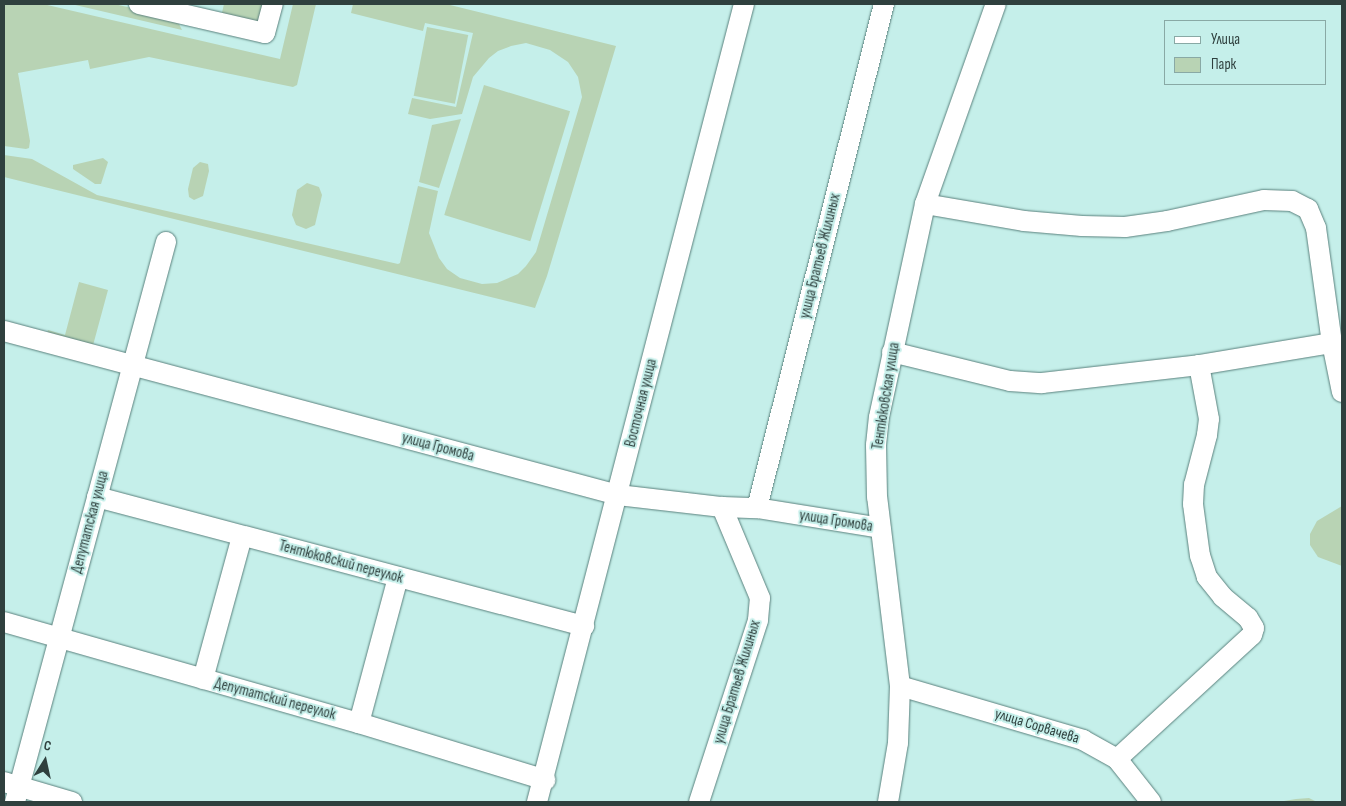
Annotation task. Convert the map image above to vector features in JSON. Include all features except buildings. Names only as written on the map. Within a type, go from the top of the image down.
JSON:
[{"type":"street","points":[[139,4],[266,33],[273,4]]},
{"type":"street","name":"Восточная улица","points":[[538,802],[744,4]]},
{"type":"street","name":"улица Братьев Жилиных","points":[[757,508],[884,4]]},
{"type":"street","name":"Тентюковская улица","points":[[888,802],[898,742],[900,686],[880,528],[875,472],[879,417],[925,204],[996,4]]},
{"type":"street","points":[[925,204],[1024,221],[1082,226],[1125,227],[1167,221],[1264,200],[1292,201],[1308,209],[1316,228],[1332,343],[1342,392]]},
{"type":"street","name":"Депутатская улица","points":[[12,790],[59,638],[166,242]]},
{"type":"street","name":"улица Громова","points":[[4,331],[618,495],[722,507],[757,508],[880,528]]},
{"type":"street","points":[[892,352],[1010,381],[1042,383],[1199,365],[1332,343]]},
{"type":"street","points":[[1117,759],[1252,635],[1254,628],[1248,618],[1223,597],[1212,584],[1207,577],[1200,556],[1193,504],[1194,485],[1208,435],[1209,419],[1199,365]]},
{"type":"street","name":"Тентюковский переулок","points":[[97,497],[584,626]]},
{"type":"street","name":"улица Братьев Жилиных","points":[[699,802],[758,620],[760,598],[722,507]]},
{"type":"street","points":[[204,679],[242,536]]},
{"type":"street","points":[[359,723],[398,577]]},
{"type":"street","name":"Депутатский переулок","points":[[4,622],[359,723],[544,780]]},
{"type":"street","name":"улица Сорвачева","points":[[900,686],[1063,732],[1091,744],[1117,759],[1151,802]]},
{"type":"street","points":[[12,790],[72,802]]},
{"type":"green space","points":[[4,4],[43,4],[280,59],[293,4],[316,4],[297,85],[293,87],[149,57],[90,69],[88,60],[18,73],[30,141],[29,148],[26,149],[4,146]]},
{"type":"green space","points":[[71,4],[114,4],[176,18],[182,30]]},
{"type":"green space","points":[[224,4],[267,4],[261,26],[221,17]]},
{"type":"green space","points":[[353,4],[446,4],[616,46],[547,276],[535,308],[4,177],[4,155],[32,159],[97,195],[398,264],[400,263],[418,186],[438,191],[429,233],[439,258],[447,269],[460,278],[482,284],[497,283],[518,274],[536,252],[582,97],[578,77],[568,62],[550,50],[526,43],[511,46],[498,51],[489,58],[473,77],[462,114],[430,119],[408,114],[412,98],[456,107],[473,33],[425,23],[423,31],[351,13]]},
{"type":"green space","points":[[427,27],[468,35],[455,104],[414,96]]},
{"type":"green space","points":[[484,85],[570,111],[530,241],[444,215]]},
{"type":"green space","points":[[461,119],[439,188],[419,182],[432,125]]},
{"type":"green space","points":[[103,158],[108,162],[101,184],[95,184],[73,169],[73,165]]},
{"type":"green space","points":[[200,162],[208,164],[209,171],[203,196],[194,200],[189,197],[188,189],[193,168]]},
{"type":"green space","points":[[307,183],[319,187],[322,195],[315,225],[306,229],[296,225],[292,215],[297,190]]},
{"type":"green space","points":[[79,282],[108,290],[92,349],[47,333],[48,330],[65,335]]},
{"type":"green space","points":[[1342,506],[1342,566],[1318,557],[1310,545],[1310,534],[1317,521]]},
{"type":"green space","points":[[1309,798],[1317,802],[1278,802],[1296,799]]}]
